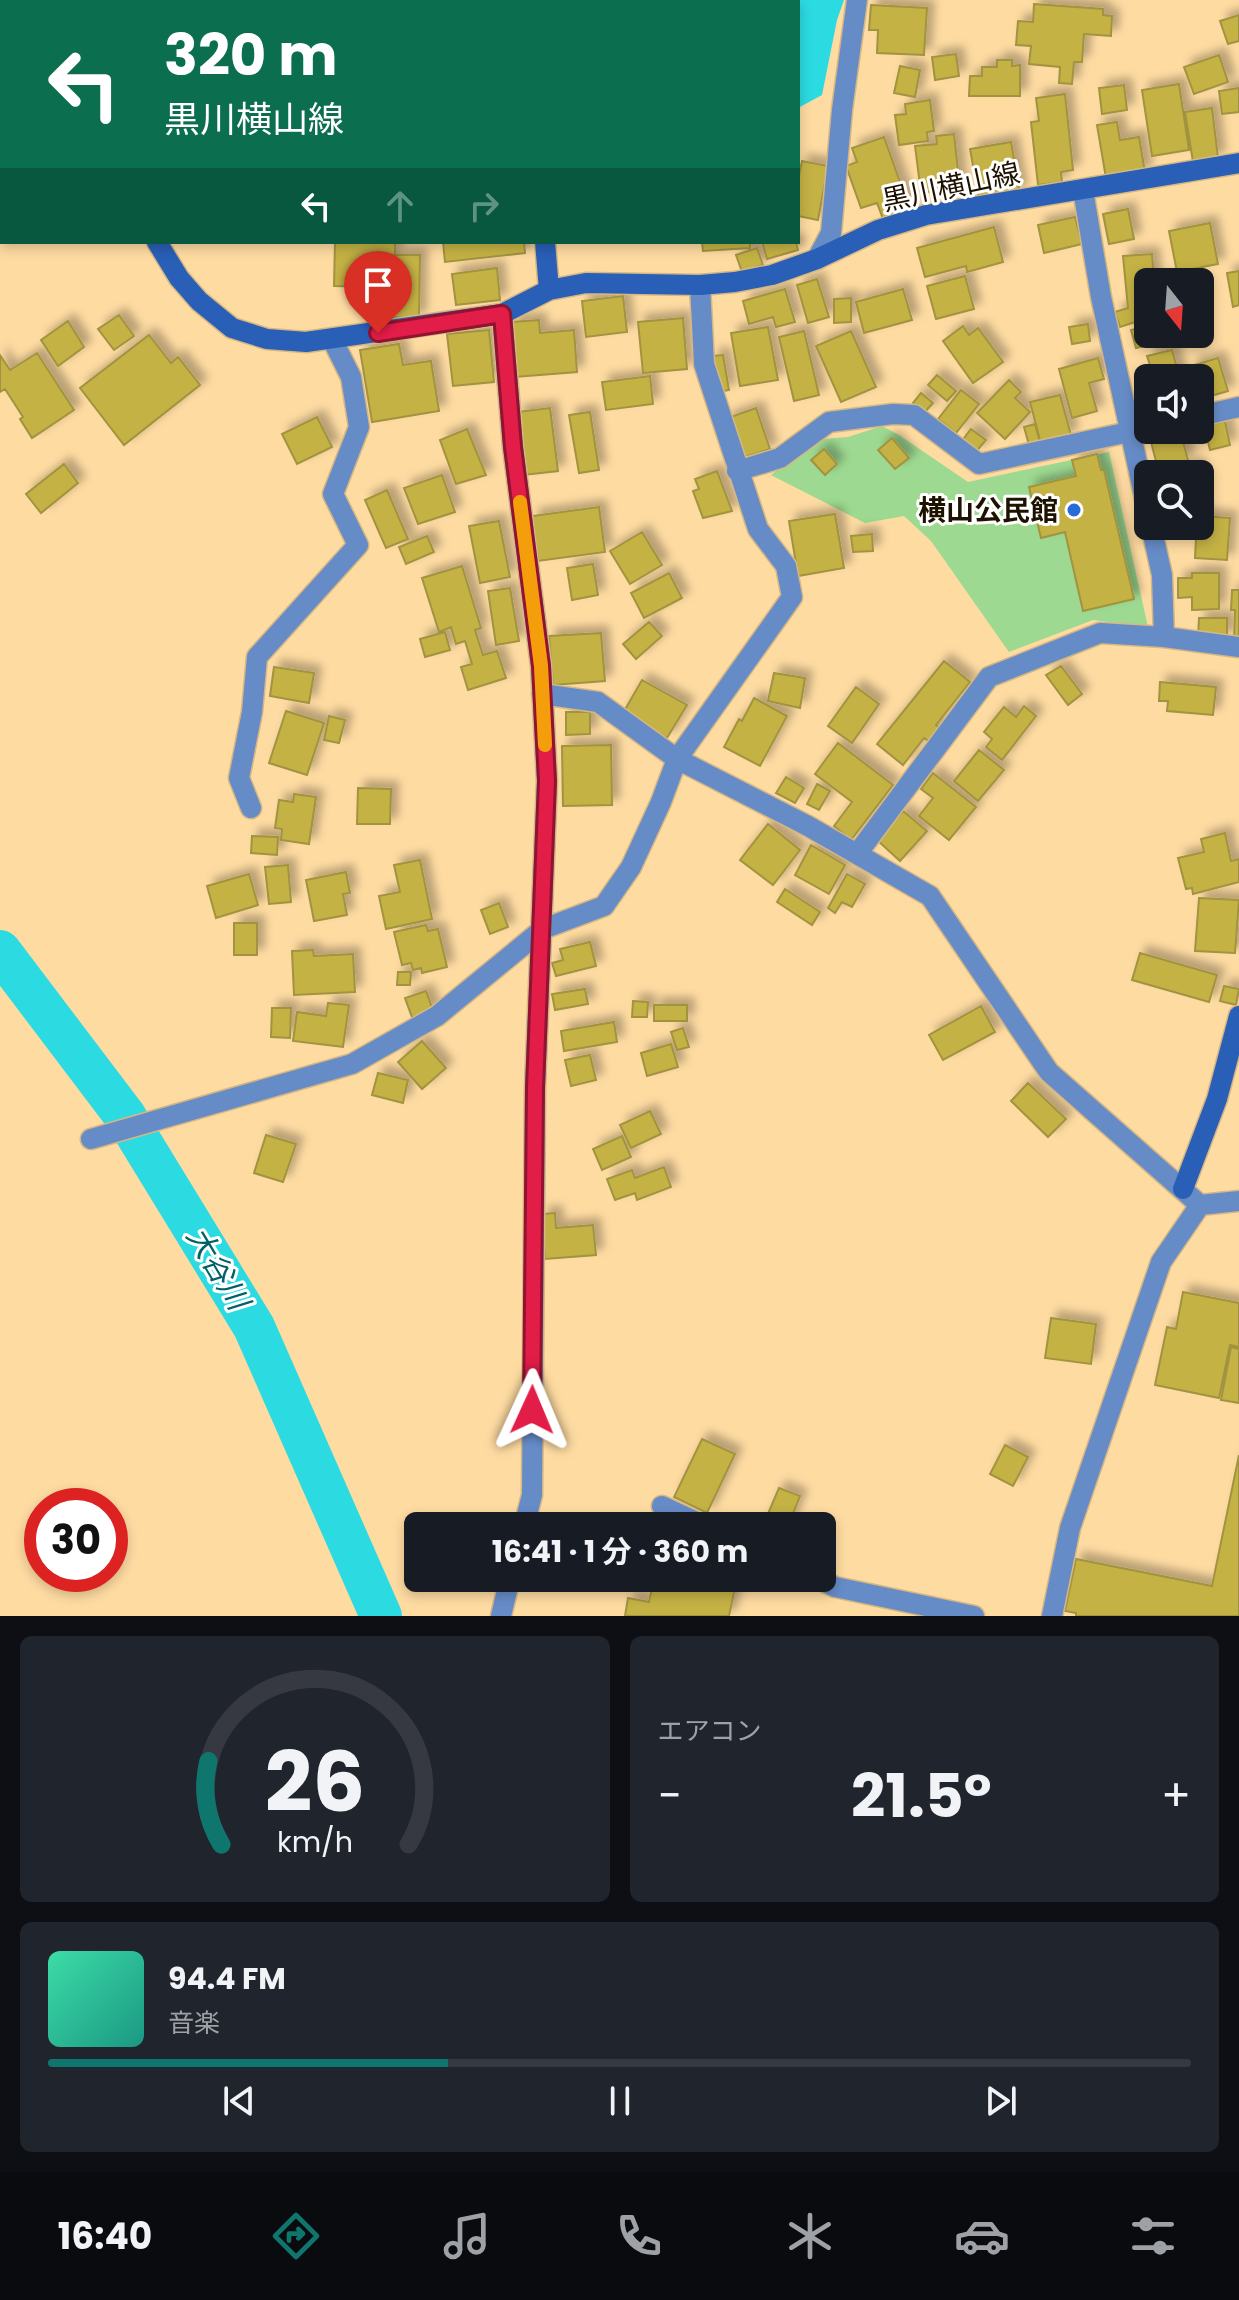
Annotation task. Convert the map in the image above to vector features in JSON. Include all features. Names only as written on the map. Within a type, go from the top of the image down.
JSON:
[{"type":"main road","name":"黒川横山線","points":[[158,244],[179,278],[199,301],[232,328],[267,339],[306,342],[502,314],[549,290],[586,283],[700,285],[772,275],[817,259],[878,230],[926,215],[1239,163]]},
{"type":"main road","points":[[545,244],[549,290]]},
{"type":"main road","points":[[1183,1189],[1217,1099],[1239,1016]]},
{"type":"street","points":[[817,259],[831,233],[842,110],[857,0]]},
{"type":"street","points":[[1083,190],[1101,297],[1134,412]]},
{"type":"street","points":[[97,1138],[352,1064],[437,1016],[543,929],[604,906],[631,867],[677,759],[792,597],[786,566],[758,529],[704,364],[700,285]]},
{"type":"street","points":[[502,314],[513,447],[542,694],[547,781],[535,1088],[532,1495],[528,1512]]},
{"type":"street","points":[[251,808],[239,778],[252,712],[257,657],[358,545],[333,494],[359,427],[351,377],[332,339]]},
{"type":"street","points":[[1214,413],[1239,407]]},
{"type":"street","points":[[737,471],[780,458],[829,422],[893,414],[914,415],[979,464],[1134,431]]},
{"type":"street","points":[[1154,540],[1162,575],[1164,637]]},
{"type":"street","points":[[857,854],[989,677],[1100,633],[1164,637],[1239,647]]},
{"type":"street","points":[[542,694],[598,702],[677,759],[930,896],[1049,1072],[1200,1205],[1239,1201]]},
{"type":"street","points":[[1052,1616],[1070,1528],[1161,1262],[1200,1205]]},
{"type":"street","points":[[662,1506],[675,1512]]},
{"type":"street","points":[[836,1587],[974,1616]]},
{"type":"street","points":[[501,1616],[507,1592]]},
{"type":"green space","points":[[882,426],[968,482],[1109,452],[1148,627],[1093,620],[1009,652],[931,541],[904,516],[865,523],[771,475],[805,448],[823,439],[848,437]]},
{"type":"water","points":[[800,0],[844,0],[837,20],[822,95],[800,107]]},
{"type":"building","points":[[1034,4],[1103,9],[1103,15],[1112,16],[1111,36],[1084,34],[1082,62],[1074,62],[1072,84],[1059,83],[1060,67],[1029,64],[1031,46],[1016,45],[1018,21],[1033,22]]},
{"type":"building","points":[[871,5],[927,8],[924,55],[877,53],[878,30],[869,30]]},
{"type":"building","points":[[1239,15],[1239,41],[1228,44],[1220,21]]},
{"type":"building","points":[[956,54],[959,76],[935,80],[932,57]]},
{"type":"building","points":[[1219,55],[1228,82],[1194,94],[1184,67]]},
{"type":"building","points":[[997,60],[1012,60],[1012,66],[1020,65],[1020,96],[969,96],[970,76],[982,76],[982,67],[997,67]]},
{"type":"building","points":[[900,66],[920,70],[915,97],[894,93]]},
{"type":"building","points":[[1179,84],[1189,150],[1152,156],[1142,90]]},
{"type":"building","points":[[1124,85],[1127,110],[1102,114],[1099,88]]},
{"type":"building","points":[[1239,88],[1239,112],[1222,114],[1219,91]]},
{"type":"building","points":[[1065,94],[1073,170],[1061,172],[1062,182],[1038,185],[1031,122],[1039,121],[1036,98]]},
{"type":"building","points":[[930,100],[934,131],[927,132],[928,141],[899,145],[895,115],[906,114],[905,104]]},
{"type":"building","points":[[1212,108],[1218,158],[1193,162],[1185,112]]},
{"type":"building","points":[[1117,122],[1120,140],[1139,137],[1145,172],[1106,178],[1097,125]]},
{"type":"building","points":[[954,134],[960,189],[921,193],[915,146],[937,144],[936,136]]},
{"type":"building","points":[[884,137],[910,210],[883,219],[877,203],[861,208],[846,166],[857,162],[852,148]]},
{"type":"building","points":[[1011,142],[1020,192],[979,199],[970,149]]},
{"type":"building","points":[[802,161],[828,166],[818,220],[800,216]]},
{"type":"building","points":[[1128,209],[1134,239],[1109,244],[1103,214]]},
{"type":"building","points":[[1075,217],[1082,244],[1044,253],[1038,225]]},
{"type":"building","points":[[1210,223],[1218,264],[1176,268],[1169,231]]},
{"type":"building","points":[[994,227],[1003,262],[967,272],[966,266],[925,277],[917,248]]},
{"type":"building","points":[[335,244],[395,244],[395,255],[420,255],[419,318],[380,317],[381,287],[334,286]]},
{"type":"building","points":[[443,244],[524,244],[525,253],[445,262]]},
{"type":"building","points":[[702,244],[750,244],[750,248],[703,251]]},
{"type":"building","points":[[763,244],[796,244],[798,250],[767,259]]},
{"type":"building","points":[[757,248],[763,265],[742,272],[736,255]]},
{"type":"building","points":[[1152,254],[1153,268],[1134,268],[1134,322],[1120,327],[1115,312],[1128,308],[1123,256]]},
{"type":"building","points":[[497,268],[500,300],[456,305],[452,274]]},
{"type":"building","points":[[1239,271],[1239,305],[1233,307],[1227,273]]},
{"type":"building","points":[[965,276],[974,309],[936,319],[927,286]]},
{"type":"building","points":[[817,279],[829,317],[808,323],[797,285]]},
{"type":"building","points":[[785,289],[795,322],[776,327],[773,317],[749,324],[743,301]]},
{"type":"building","points":[[903,289],[912,320],[864,333],[856,302]]},
{"type":"building","points":[[623,296],[627,332],[586,337],[582,301]]},
{"type":"building","points":[[851,298],[851,322],[834,323],[834,299]]},
{"type":"building","points":[[119,315],[134,336],[114,350],[98,329]]},
{"type":"building","points":[[683,318],[687,369],[643,373],[638,322]]},
{"type":"building","points":[[539,320],[540,333],[574,330],[577,372],[515,377],[511,322]]},
{"type":"building","points":[[68,321],[84,347],[58,366],[41,340]]},
{"type":"building","points":[[1088,324],[1090,341],[1072,344],[1069,327]]},
{"type":"building","points":[[963,326],[969,335],[978,328],[1003,362],[973,383],[943,341]]},
{"type":"building","points":[[768,327],[778,380],[740,386],[731,333]]},
{"type":"building","points":[[489,330],[494,382],[453,386],[447,334]]},
{"type":"building","points":[[804,331],[819,395],[794,401],[779,337]]},
{"type":"building","points":[[851,331],[876,387],[841,402],[816,346]]},
{"type":"building","points":[[149,335],[171,363],[178,357],[200,385],[124,445],[80,388]]},
{"type":"building","points":[[399,344],[403,365],[431,361],[439,411],[372,422],[360,350]]},
{"type":"building","points":[[1172,350],[1176,364],[1150,364],[1147,356]]},
{"type":"building","points":[[37,353],[74,410],[32,438],[5,389],[0,392],[0,355],[10,370]]},
{"type":"building","points":[[723,355],[729,390],[718,392],[712,356]]},
{"type":"building","points":[[1098,358],[1104,379],[1089,383],[1097,411],[1072,418],[1059,369]]},
{"type":"building","points":[[1218,358],[1228,391],[1214,395],[1214,364],[1198,364]]},
{"type":"building","points":[[937,375],[956,391],[947,401],[928,385]]},
{"type":"building","points":[[650,376],[653,404],[606,410],[602,382]]},
{"type":"building","points":[[1009,380],[1021,392],[1015,398],[1030,412],[1005,439],[977,413]]},
{"type":"building","points":[[961,390],[979,404],[956,433],[938,419]]},
{"type":"building","points":[[921,393],[933,403],[924,413],[913,403]]},
{"type":"building","points":[[1060,395],[1071,435],[1041,444],[1030,402]]},
{"type":"building","points":[[550,408],[558,471],[524,475],[517,412]]},
{"type":"building","points":[[756,408],[770,449],[739,459],[725,419]]},
{"type":"building","points":[[590,412],[599,470],[579,473],[569,415]]},
{"type":"building","points":[[317,417],[332,447],[297,464],[282,434]]},
{"type":"building","points":[[1225,421],[1230,445],[1210,450],[1208,444],[1214,444],[1214,424]]},
{"type":"building","points":[[1035,424],[1040,443],[1029,445],[1024,427]]},
{"type":"building","points":[[467,429],[486,475],[456,484],[440,440]]},
{"type":"building","points":[[971,429],[986,440],[975,453],[961,442]]},
{"type":"building","points":[[892,438],[909,458],[895,469],[878,450]]},
{"type":"building","points":[[1152,444],[1184,444],[1188,460],[1156,460]]},
{"type":"building","points":[[824,449],[837,464],[825,475],[811,460]]},
{"type":"building","name":"横山公民館","points":[[1097,454],[1101,470],[1104,470],[1134,599],[1083,611],[1065,532],[1041,538],[1029,487],[1076,476],[1072,460]]},
{"type":"building","points":[[64,464],[78,483],[41,513],[26,494]]},
{"type":"building","points":[[717,471],[732,511],[703,518],[693,491],[699,489],[695,479]]},
{"type":"building","points":[[442,475],[455,512],[418,524],[404,488]]},
{"type":"building","points":[[387,490],[408,539],[386,548],[365,500]]},
{"type":"building","points":[[599,507],[605,552],[538,561],[532,516]]},
{"type":"building","points":[[835,514],[844,568],[798,576],[789,521]]},
{"type":"building","points":[[1214,517],[1230,518],[1227,560],[1195,558],[1196,540],[1214,540]]},
{"type":"building","points":[[499,521],[510,577],[480,583],[469,526]]},
{"type":"building","points":[[642,532],[662,565],[630,584],[610,551]]},
{"type":"building","points":[[872,534],[873,551],[853,552],[851,536]]},
{"type":"building","points":[[427,536],[434,552],[406,564],[399,547]]},
{"type":"building","points":[[593,564],[598,595],[572,600],[567,568]]},
{"type":"building","points":[[462,566],[481,628],[475,630],[483,655],[497,651],[506,678],[468,690],[461,667],[472,664],[465,641],[456,644],[451,627],[439,632],[422,578]]},
{"type":"building","points":[[669,573],[682,598],[644,618],[631,593]]},
{"type":"building","points":[[1192,573],[1219,573],[1219,609],[1192,610],[1192,597],[1178,598],[1178,578],[1192,578]]},
{"type":"building","points":[[510,588],[519,641],[496,645],[488,591]]},
{"type":"building","points":[[1232,590],[1239,590],[1239,639],[1234,639]]},
{"type":"building","points":[[1199,618],[1227,618],[1227,638],[1198,637]]},
{"type":"building","points":[[649,622],[662,636],[636,659],[623,644]]},
{"type":"building","points":[[445,632],[450,650],[425,657],[420,639]]},
{"type":"building","points":[[601,633],[605,681],[553,685],[549,636]]},
{"type":"building","points":[[944,661],[970,682],[936,725],[941,729],[930,742],[924,738],[903,765],[877,744]]},
{"type":"building","points":[[1061,666],[1082,694],[1068,705],[1046,675]]},
{"type":"building","points":[[274,667],[314,673],[309,703],[270,696]]},
{"type":"building","points":[[774,673],[805,678],[800,708],[768,701]]},
{"type":"building","points":[[642,680],[687,705],[667,738],[623,713]]},
{"type":"building","points":[[1160,682],[1216,687],[1213,715],[1167,711],[1168,701],[1159,701]]},
{"type":"building","points":[[856,687],[879,704],[852,743],[828,726]]},
{"type":"building","points":[[754,698],[787,716],[760,766],[724,747]]},
{"type":"building","points":[[1024,706],[1036,716],[1002,760],[986,747],[992,739],[984,732],[1004,707],[1016,717]]},
{"type":"building","points":[[286,711],[324,723],[307,775],[269,763]]},
{"type":"building","points":[[566,712],[590,712],[590,734],[566,735]]},
{"type":"building","points":[[329,716],[345,720],[339,743],[324,740]]},
{"type":"building","points":[[838,743],[893,785],[851,840],[834,826],[852,802],[815,774]]},
{"type":"building","points":[[611,745],[612,805],[563,806],[562,746]]},
{"type":"building","points":[[979,750],[1004,770],[978,801],[954,781]]},
{"type":"building","points":[[933,773],[976,807],[949,840],[919,816],[933,798],[921,789]]},
{"type":"building","points":[[786,777],[804,788],[795,803],[776,793]]},
{"type":"building","points":[[817,784],[830,791],[819,810],[807,804]]},
{"type":"building","points":[[358,788],[391,789],[390,824],[357,824]]},
{"type":"building","points":[[294,794],[316,797],[309,844],[281,840],[282,829],[275,828],[279,800],[293,802]]},
{"type":"building","points":[[903,811],[927,831],[900,861],[877,840]]},
{"type":"building","points":[[768,824],[800,850],[773,885],[740,860]]},
{"type":"building","points":[[1225,833],[1231,861],[1239,859],[1239,882],[1193,894],[1192,888],[1186,889],[1178,858],[1204,852],[1201,839]]},
{"type":"building","points":[[252,836],[278,837],[277,855],[251,853]]},
{"type":"building","points":[[811,845],[845,865],[829,894],[795,875]]},
{"type":"building","points":[[420,860],[432,919],[386,929],[379,896],[400,892],[394,865]]},
{"type":"building","points":[[288,865],[291,902],[269,904],[265,867]]},
{"type":"building","points":[[346,872],[350,893],[343,894],[347,915],[314,921],[306,880]]},
{"type":"building","points":[[249,874],[258,905],[216,918],[207,886]]},
{"type":"building","points":[[847,874],[865,884],[852,907],[842,902],[835,913],[828,908]]},
{"type":"building","points":[[785,889],[820,912],[812,925],[777,902]]},
{"type":"building","points":[[1199,898],[1239,900],[1235,953],[1195,951]]},
{"type":"building","points":[[499,903],[508,927],[490,934],[481,910]]},
{"type":"building","points":[[234,923],[257,923],[257,955],[234,955]]},
{"type":"building","points":[[426,925],[428,931],[438,929],[447,967],[422,973],[421,968],[413,970],[411,963],[402,965],[394,932]]},
{"type":"building","points":[[590,942],[596,966],[556,976],[552,963],[563,960],[560,949]]},
{"type":"building","points":[[313,950],[314,956],[353,954],[355,992],[294,995],[292,951]]},
{"type":"building","points":[[1140,953],[1217,975],[1209,1002],[1132,980]]},
{"type":"building","points":[[398,972],[411,972],[410,985],[397,985]]},
{"type":"building","points":[[1224,986],[1239,989],[1236,1005],[1220,1001]]},
{"type":"building","points":[[585,989],[588,1004],[555,1010],[552,994]]},
{"type":"building","points":[[426,991],[434,1013],[413,1020],[405,998]]},
{"type":"building","points":[[633,1001],[648,1002],[647,1017],[632,1017]]},
{"type":"building","points":[[328,1003],[349,1005],[343,1047],[293,1041],[297,1012],[326,1016]]},
{"type":"building","points":[[654,1005],[687,1005],[687,1021],[654,1021]]},
{"type":"building","points":[[981,1006],[995,1032],[943,1060],[929,1035]]},
{"type":"building","points":[[272,1008],[291,1008],[290,1038],[271,1037]]},
{"type":"building","points":[[614,1022],[617,1042],[564,1051],[561,1031]]},
{"type":"building","points":[[683,1028],[689,1047],[677,1050],[671,1032]]},
{"type":"building","points":[[422,1041],[446,1068],[422,1089],[398,1062]]},
{"type":"building","points":[[671,1044],[678,1067],[647,1076],[641,1053]]},
{"type":"building","points":[[590,1055],[596,1080],[571,1086],[565,1060]]},
{"type":"building","points":[[378,1073],[408,1080],[403,1103],[372,1095]]},
{"type":"building","points":[[1028,1083],[1066,1119],[1048,1137],[1011,1101]]},
{"type":"building","points":[[650,1111],[661,1134],[631,1148],[620,1125]]},
{"type":"building","points":[[266,1135],[296,1144],[283,1182],[254,1173]]},
{"type":"building","points":[[622,1136],[631,1157],[602,1170],[593,1149]]},
{"type":"building","points":[[664,1167],[671,1187],[637,1200],[635,1193],[615,1200],[607,1179],[632,1170],[635,1178]]},
{"type":"building","points":[[555,1213],[556,1228],[593,1225],[596,1255],[545,1259],[542,1214]]},
{"type":"building","points":[[1183,1292],[1239,1303],[1239,1347],[1230,1345],[1219,1398],[1155,1385],[1167,1327],[1176,1329]]},
{"type":"building","points":[[1051,1318],[1096,1324],[1091,1364],[1045,1358]]},
{"type":"building","points":[[1231,1347],[1239,1349],[1239,1403],[1221,1400]]},
{"type":"building","points":[[702,1439],[735,1454],[707,1512],[674,1497]]},
{"type":"building","points":[[1005,1445],[1028,1457],[1013,1486],[990,1474]]},
{"type":"building","points":[[1239,1455],[1239,1616],[1076,1616],[1076,1613],[1065,1611],[1076,1559],[1212,1586]]},
{"type":"building","points":[[779,1488],[800,1496],[794,1512],[769,1512]]},
{"type":"building","points":[[651,1592],[734,1592],[729,1616],[625,1616],[628,1598],[649,1602]]},
{"type":"waterway","name":"大谷川","points":[[0,951],[125,1116],[254,1327],[381,1616]]},
{"type":"slow traffic","points":[[520,502],[541,666],[545,745]]},
{"type":"place","name":"横山公民館","points":[[1074,510]]},
{"type":"route","points":[[378,333],[502,314],[513,447],[541,666],[547,781],[535,1088],[532,1410]]}]
